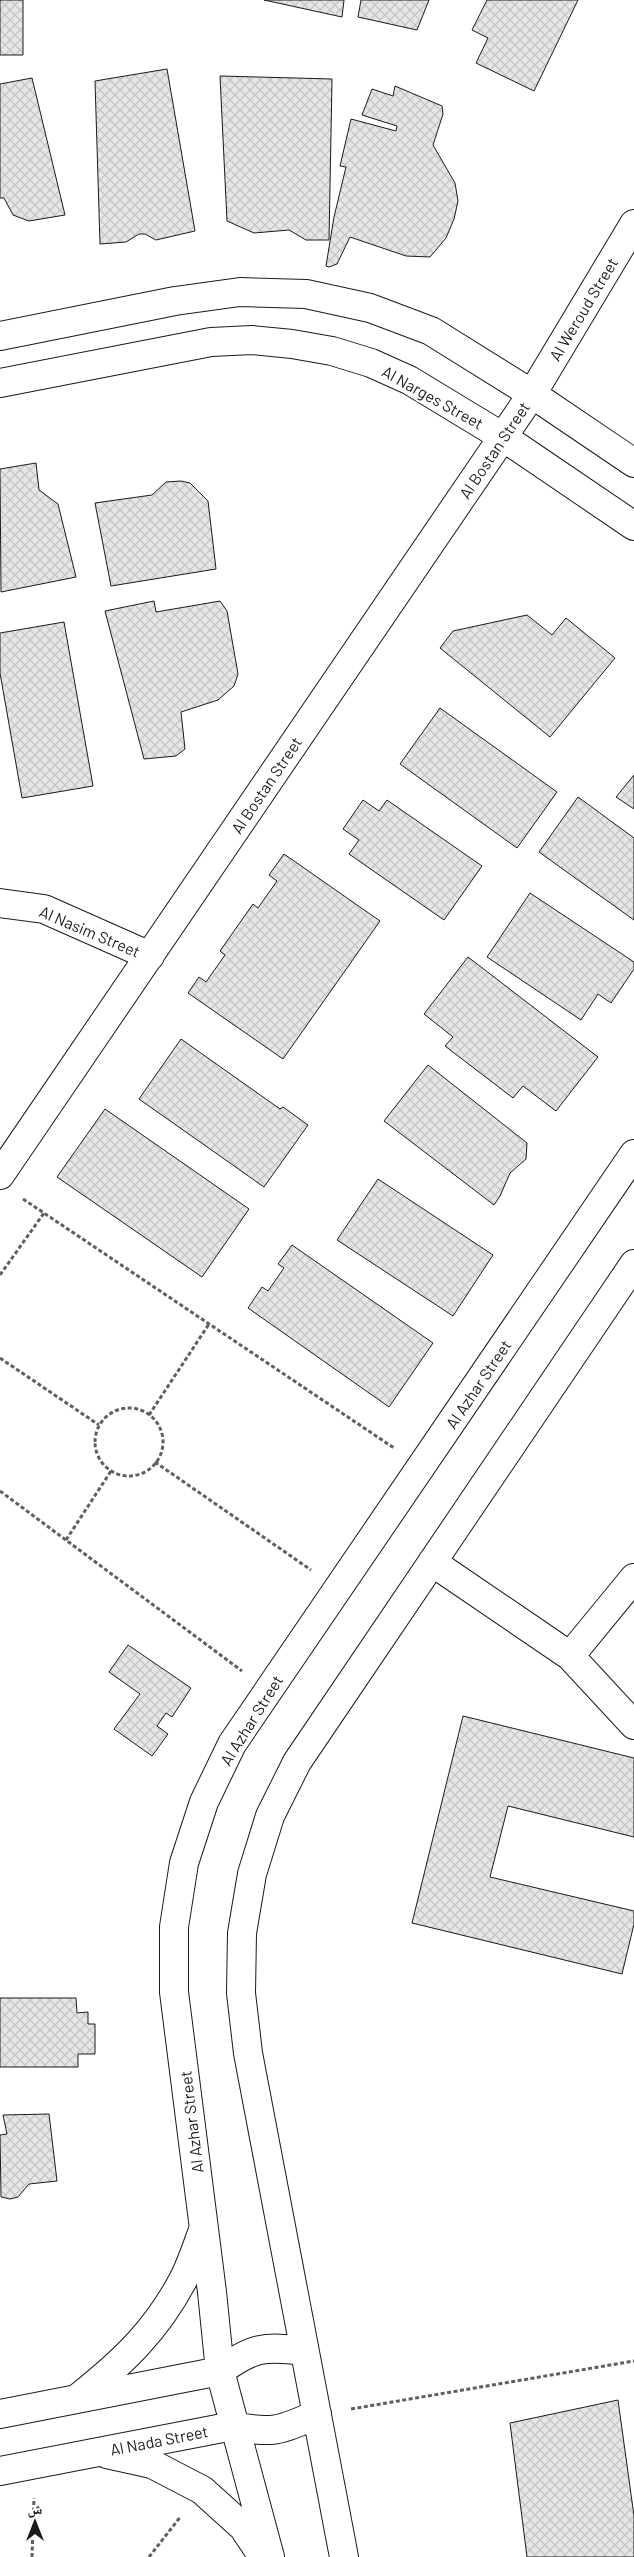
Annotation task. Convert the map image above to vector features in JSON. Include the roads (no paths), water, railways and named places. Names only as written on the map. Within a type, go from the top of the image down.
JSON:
[{"type":"street","name":"Al Weroud Street","points":[[532,394],[634,224]]},
{"type":"street","points":[[0,336],[175,301],[240,292],[306,294],[370,308],[431,332],[532,394],[634,463]]},
{"type":"street","name":"Al Narges Street","points":[[0,383],[211,342],[252,340],[332,351],[379,367],[409,380],[503,436],[634,526]]},
{"type":"street","name":"Al Bostan Street","points":[[0,1175],[532,394]]},
{"type":"street","name":"Al Nasim Street","points":[[0,903],[44,909],[150,956]]},
{"type":"street","name":"Al Azhar Street","points":[[270,2557],[233,2426],[220,2372],[174,1992],[174,1928],[184,1863],[204,1802],[232,1744],[634,1154]]},
{"type":"street","points":[[344,2557],[248,2053],[241,1994],[242,1933],[252,1874],[270,1816],[297,1762],[634,1264]]},
{"type":"street","points":[[432,1562],[570,1656],[634,1725]]},
{"type":"street","points":[[570,1656],[634,1578]]},
{"type":"street","points":[[76,2399],[118,2366],[155,2325],[184,2279],[204,2229]]},
{"type":"street","points":[[0,2414],[220,2372],[243,2354],[272,2347],[304,2351]]},
{"type":"street","name":"Al Nada Street","points":[[0,2471],[233,2426],[260,2432],[288,2428],[317,2414]]},
{"type":"street","points":[[98,2452],[152,2464],[202,2490],[243,2527],[263,2557]]}]
